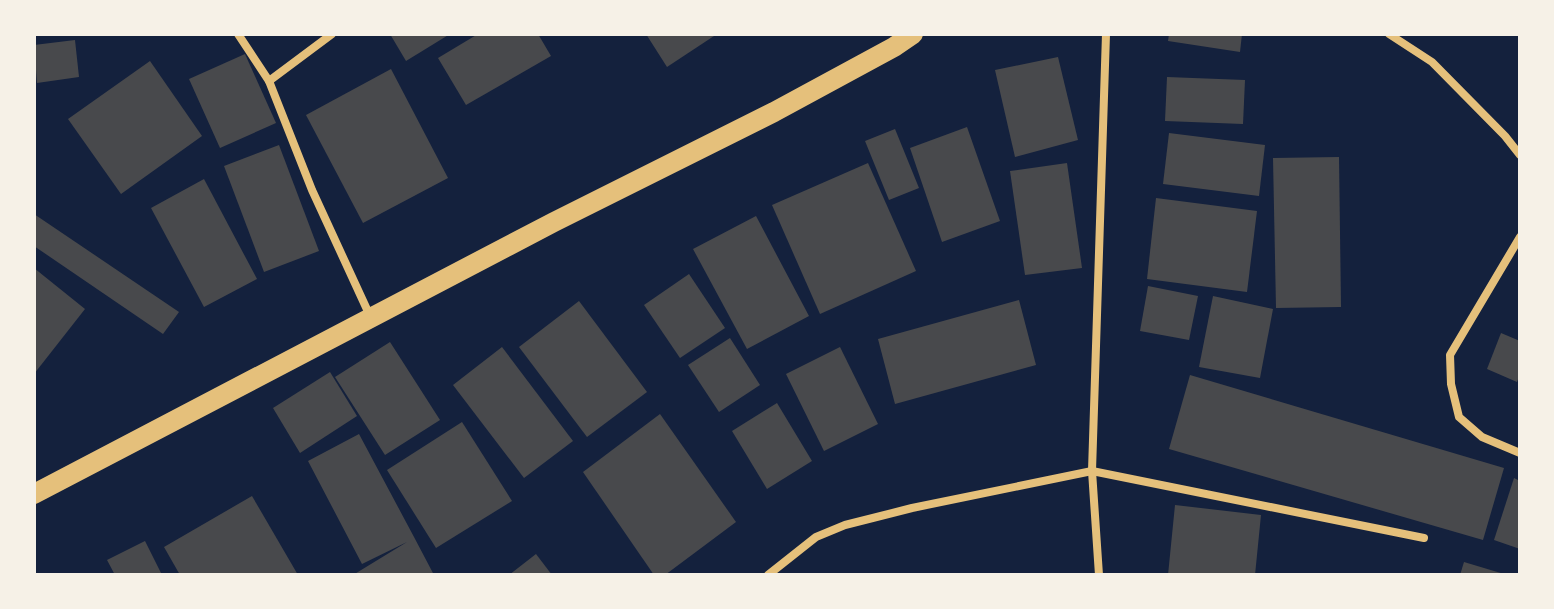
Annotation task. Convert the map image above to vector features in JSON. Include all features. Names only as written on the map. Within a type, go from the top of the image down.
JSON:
[{"type":"main road","points":[[34,494],[371,317],[774,112],[913,34]]},
{"type":"street","points":[[238,34],[269,81],[312,190],[371,317]]},
{"type":"street","points":[[269,81],[332,34]]},
{"type":"street","points":[[1099,575],[1092,471],[1106,34]]},
{"type":"street","points":[[1389,34],[1432,62],[1520,155]]},
{"type":"street","points":[[1520,237],[1450,355],[1451,384],[1459,417],[1482,437],[1520,453]]},
{"type":"street","points":[[768,575],[816,537],[845,525],[1092,471],[1424,538]]},
{"type":"building","points":[[390,34],[450,34],[406,61]]},
{"type":"building","points":[[478,34],[538,34],[551,56],[466,105],[438,58]]},
{"type":"building","points":[[646,34],[717,34],[667,67]]},
{"type":"building","points":[[1169,34],[1242,34],[1240,52],[1168,41]]},
{"type":"building","points":[[75,40],[79,77],[37,83],[34,45]]},
{"type":"building","points":[[245,54],[276,123],[220,148],[189,79]]},
{"type":"building","points":[[1058,57],[1078,140],[1015,157],[995,70]]},
{"type":"building","points":[[150,61],[202,136],[121,194],[68,119]]},
{"type":"building","points":[[391,69],[448,178],[363,223],[306,115]]},
{"type":"building","points":[[1167,77],[1245,80],[1243,124],[1165,121]]},
{"type":"building","points":[[967,127],[1000,221],[942,242],[910,148]]},
{"type":"building","points":[[895,129],[919,188],[889,200],[865,141]]},
{"type":"building","points":[[1169,133],[1265,145],[1259,196],[1163,184]]},
{"type":"building","points":[[279,145],[319,251],[264,272],[224,166]]},
{"type":"building","points":[[1339,157],[1341,307],[1276,308],[1273,158]]},
{"type":"building","points":[[868,163],[916,271],[820,314],[772,205]]},
{"type":"building","points":[[1067,163],[1082,268],[1025,275],[1010,171]]},
{"type":"building","points":[[204,179],[257,279],[204,307],[151,208]]},
{"type":"building","points":[[1156,198],[1257,211],[1247,292],[1147,279]]},
{"type":"building","points":[[34,214],[179,312],[163,334],[34,246]]},
{"type":"building","points":[[756,216],[809,316],[747,349],[693,249]]},
{"type":"building","points":[[34,268],[85,309],[34,374]]},
{"type":"building","points":[[689,274],[725,328],[680,358],[644,305]]},
{"type":"building","points":[[1148,286],[1198,296],[1189,340],[1140,331]]},
{"type":"building","points":[[1213,296],[1273,309],[1260,378],[1199,367]]},
{"type":"building","points":[[1019,300],[1036,365],[895,404],[878,339]]},
{"type":"building","points":[[579,301],[647,392],[587,437],[519,347]]},
{"type":"building","points":[[1501,333],[1520,341],[1520,374],[1517,382],[1487,369]]},
{"type":"building","points":[[730,338],[760,385],[719,412],[688,365]]},
{"type":"building","points":[[390,342],[440,420],[385,455],[335,377]]},
{"type":"building","points":[[502,347],[573,441],[524,478],[453,385]]},
{"type":"building","points":[[840,347],[878,424],[824,451],[786,374]]},
{"type":"building","points":[[330,372],[357,416],[300,453],[273,408]]},
{"type":"building","points":[[1190,375],[1504,468],[1483,540],[1169,449]]},
{"type":"building","points":[[777,403],[812,461],[767,489],[732,431]]},
{"type":"building","points":[[660,414],[736,522],[665,575],[654,575],[583,472]]},
{"type":"building","points":[[462,422],[512,501],[436,548],[387,470]]},
{"type":"building","points":[[359,434],[434,575],[353,575],[407,542],[362,564],[308,461]]},
{"type":"building","points":[[1514,478],[1520,481],[1520,549],[1494,540]]},
{"type":"building","points":[[252,496],[298,575],[180,575],[164,547]]},
{"type":"building","points":[[1175,505],[1261,515],[1255,575],[1168,575]]},
{"type":"building","points":[[145,541],[162,575],[115,575],[107,560]]},
{"type":"building","points":[[536,554],[552,575],[509,575]]},
{"type":"building","points":[[1464,562],[1504,574],[1504,575],[1460,575]]}]
